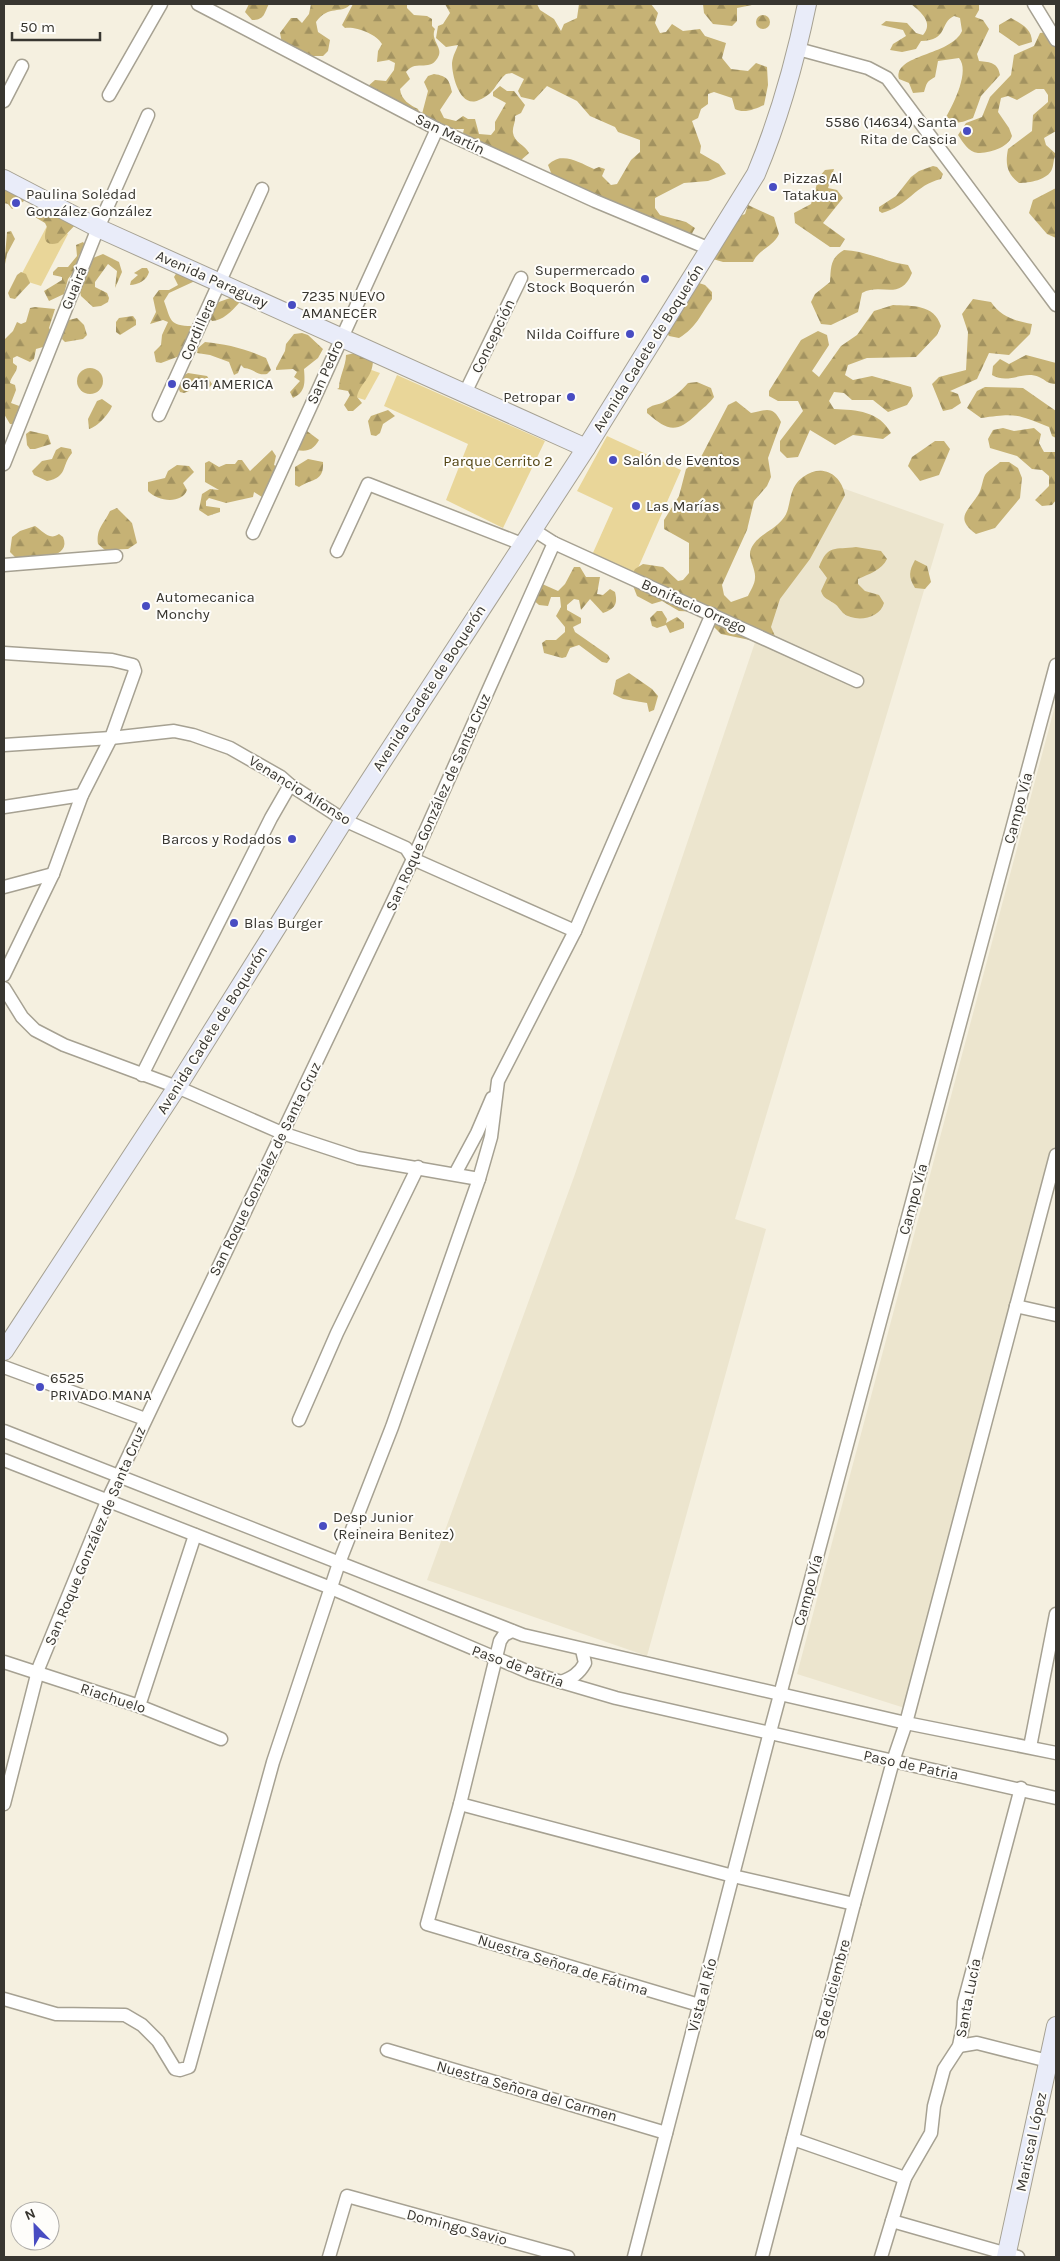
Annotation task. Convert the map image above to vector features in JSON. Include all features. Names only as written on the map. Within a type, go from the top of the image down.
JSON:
[{"type":"main road","name":"Avenida Cadete de Boquerón","points":[[4,1352],[177,1087],[344,820],[586,448],[756,174],[776,128],[798,49],[807,4]]},
{"type":"main road","name":"Avenida Paraguay","points":[[4,179],[98,228],[220,281],[464,395],[586,448]]},
{"type":"main road","name":"Mariscal López","points":[[1010,2256],[1056,2026]]},
{"type":"street","points":[[109,95],[161,4]]},
{"type":"street","name":"San Martín","points":[[198,4],[437,129],[594,201],[710,249]]},
{"type":"street","points":[[1034,4],[1056,40]]},
{"type":"street","points":[[798,49],[868,68],[887,78],[1056,305]]},
{"type":"street","points":[[4,101],[22,66]]},
{"type":"street","name":"Guairá","points":[[4,464],[98,228],[148,115]]},
{"type":"street","name":"San Pedro","points":[[253,533],[340,338],[437,129]]},
{"type":"street","name":"Cordillera","points":[[159,415],[262,189]]},
{"type":"street","name":"Concepción","points":[[464,395],[521,278]]},
{"type":"street","points":[[337,551],[368,484],[522,544]]},
{"type":"street","name":"Bonifacio Orrego","points":[[532,529],[554,543],[856,680]]},
{"type":"street","name":"San Roque González de Santa Cruz","points":[[4,1804],[37,1674],[108,1499],[413,859],[554,543]]},
{"type":"street","points":[[4,565],[116,556]]},
{"type":"street","points":[[455,1174],[478,1133],[498,1085],[575,931],[712,614]]},
{"type":"street","points":[[4,653],[112,660],[133,665],[135,671],[111,738],[82,795],[53,874],[4,975]]},
{"type":"street","name":"Campo Vía","points":[[770,1732],[1056,665]]},
{"type":"street","name":"Venancio Alfonso","points":[[4,745],[111,738],[174,731],[193,735],[230,748],[281,777],[290,785],[344,820],[406,848],[413,859],[575,931]]},
{"type":"street","points":[[142,1075],[270,818],[290,785]]},
{"type":"street","points":[[4,807],[82,795]]},
{"type":"street","points":[[4,887],[53,874]]},
{"type":"street","points":[[4,988],[22,1017],[35,1030],[64,1046],[177,1087],[282,1133],[358,1158],[479,1179]]},
{"type":"street","points":[[4,1999],[40,2011],[70,2015],[125,2015],[142,2025],[158,2041],[175,2069],[180,2070],[189,2066],[273,1762],[339,1563],[392,1427],[479,1179],[491,1137],[498,1085]]},
{"type":"street","name":"8 de diciembre","points":[[762,2257],[854,1904],[893,1761],[906,1723],[1056,1155]]},
{"type":"street","points":[[299,1420],[337,1333],[418,1167]]},
{"type":"street","points":[[1016,1306],[1056,1315]]},
{"type":"street","points":[[4,1367],[145,1420]]},
{"type":"street","name":"Paso de Patria","points":[[4,1431],[118,1478],[512,1631],[582,1650],[780,1695],[1056,1753]]},
{"type":"street","name":"Paso de Patria","points":[[4,1460],[108,1499],[331,1588],[495,1660],[561,1682],[616,1698],[1020,1788],[1056,1798]]},
{"type":"street","points":[[140,1706],[195,1535]]},
{"type":"street","points":[[1030,1747],[1056,1614]]},
{"type":"street","points":[[512,1631],[504,1635],[500,1641],[460,1804],[734,1876],[854,1904]]},
{"type":"street","points":[[561,1682],[574,1676],[581,1670],[585,1663],[582,1650]]},
{"type":"street","name":"Riachuelo","points":[[4,1662],[140,1706],[222,1739]]},
{"type":"street","name":"Vista al Río","points":[[634,2257],[770,1732]]},
{"type":"street","name":"Santa Lucía","points":[[881,2257],[905,2178],[931,2133],[934,2106],[944,2069],[959,2046],[963,2026],[964,2002],[1020,1788]]},
{"type":"street","name":"Nuestra Señora de Fátima","points":[[460,1804],[427,1924],[699,2005]]},
{"type":"street","points":[[963,2026],[976,2043]]},
{"type":"street","points":[[959,2046],[976,2043],[1048,2061]]},
{"type":"street","name":"Nuestra Señora del Carmen","points":[[387,2050],[666,2132]]},
{"type":"street","points":[[793,2139],[905,2178]]},
{"type":"street","name":"Domingo Savio","points":[[329,2257],[346,2196],[568,2257]]},
{"type":"street","points":[[892,2221],[1010,2256]]},
{"type":"shaded area","points":[[811,477],[944,524],[735,1219],[766,1229],[647,1656],[427,1580],[575,1174]]},
{"type":"shaded area","points":[[1056,702],[1056,1155],[908,1709],[797,1674]]},
{"type":"green space","points":[[249,4],[269,4],[262,17],[252,20],[245,12]]},
{"type":"green space","points":[[311,4],[351,4],[343,9],[326,13],[316,22],[318,32],[330,40],[328,51],[323,56],[294,56],[282,43],[280,33],[291,18],[297,18],[302,23],[309,14]]},
{"type":"green space","points":[[353,4],[407,4],[407,8],[414,15],[427,16],[432,19],[439,55],[432,64],[410,68],[406,72],[410,79],[400,89],[404,99],[418,109],[420,114],[367,87],[375,80],[386,81],[394,70],[395,63],[389,60],[377,62],[378,51],[382,44],[376,37],[360,30],[345,28],[342,25]]},
{"type":"green space","points":[[445,4],[537,4],[540,10],[554,19],[561,31],[564,24],[577,18],[579,4],[651,4],[658,13],[655,23],[660,33],[666,32],[672,24],[683,31],[700,29],[705,36],[726,43],[722,58],[731,69],[748,71],[756,63],[767,67],[768,85],[764,105],[750,110],[738,110],[735,109],[732,98],[714,92],[708,94],[708,104],[701,109],[698,118],[692,121],[701,146],[700,153],[719,164],[726,174],[708,181],[684,183],[655,198],[655,208],[660,215],[686,222],[695,228],[690,237],[554,180],[548,165],[553,161],[564,158],[594,169],[599,167],[605,169],[602,176],[611,185],[617,184],[631,160],[640,152],[640,140],[618,132],[615,127],[590,116],[577,101],[547,86],[534,100],[521,97],[518,91],[524,79],[512,73],[502,77],[489,94],[479,100],[472,102],[462,96],[458,90],[452,69],[452,60],[458,45],[446,47],[436,38],[438,26],[443,24],[450,13]]},
{"type":"green space","points":[[703,4],[757,4],[737,8],[737,21],[732,26],[713,24],[704,13]]},
{"type":"green space","points":[[911,4],[979,4],[979,10],[975,17],[983,20],[989,29],[977,54],[979,61],[996,66],[1000,75],[981,96],[973,118],[959,122],[946,117],[957,96],[962,79],[962,64],[959,58],[938,61],[935,77],[927,83],[924,92],[913,93],[909,83],[899,79],[900,71],[905,64],[947,46],[962,31],[960,18],[954,16],[949,19],[936,38],[921,41],[916,49],[902,52],[890,50],[893,44],[906,36],[903,30],[881,25],[886,21],[907,23],[916,33],[923,35],[926,31],[927,22],[925,18]]},
{"type":"green space","points":[[760,15],[766,15],[770,22],[766,29],[760,29],[756,25],[756,19]]},
{"type":"green space","points":[[1011,18],[1028,30],[1032,37],[1032,42],[1019,46],[999,32],[999,25]]},
{"type":"green space","points":[[1048,32],[1056,39],[1056,131],[1044,138],[1046,145],[1056,154],[1052,169],[1047,176],[1019,183],[1009,172],[1008,149],[1032,131],[1033,115],[1048,102],[1048,95],[1044,89],[1036,89],[1017,100],[1008,96],[1001,98],[998,112],[1012,136],[1007,144],[1002,147],[987,152],[974,152],[966,146],[958,135],[966,123],[982,117],[990,97],[1011,75],[1014,55],[1034,46],[1040,33]]},
{"type":"green space","points":[[434,74],[447,79],[452,92],[440,110],[444,118],[456,121],[463,116],[468,119],[475,119],[479,134],[491,135],[495,130],[495,122],[506,103],[493,96],[493,92],[500,86],[507,91],[514,91],[525,105],[521,113],[515,116],[513,133],[515,139],[529,153],[520,161],[462,137],[464,129],[451,129],[422,114],[428,91],[424,82],[428,76]]},
{"type":"green space","points":[[933,166],[937,167],[943,174],[941,179],[924,186],[899,206],[882,213],[879,211],[879,207],[896,196],[911,177],[919,171]]},
{"type":"green space","points":[[834,169],[828,188],[837,190],[843,198],[823,223],[845,239],[840,247],[830,247],[795,223],[794,213],[811,204],[819,177],[825,170]]},
{"type":"green space","points":[[1056,188],[1056,238],[1047,234],[1029,213],[1033,200]]},
{"type":"green space","points":[[4,191],[14,191],[23,196],[24,201],[12,209],[8,204],[4,203]]},
{"type":"green space","points":[[748,205],[774,217],[779,234],[753,262],[723,262],[713,259],[721,224],[745,214]]},
{"type":"green space","points":[[42,209],[77,223],[58,243],[47,243],[45,235],[47,227],[45,223],[33,216],[42,213]]},
{"type":"green space","points":[[48,224],[68,234],[41,286],[19,279]]},
{"type":"green space","points":[[11,231],[15,239],[7,254],[4,269],[7,232]]},
{"type":"green space","points":[[83,242],[88,248],[79,255],[77,267],[68,279],[64,294],[49,301],[44,291],[62,280],[62,277],[53,275],[53,272],[58,267],[68,267],[77,256],[76,245]]},
{"type":"green space","points":[[844,250],[860,252],[908,265],[912,273],[902,287],[890,290],[869,290],[862,293],[858,312],[831,325],[821,324],[811,302],[815,294],[830,282],[831,267],[834,260]]},
{"type":"green space","points":[[103,254],[119,262],[122,272],[115,288],[117,271],[108,264],[95,282],[95,287],[107,293],[108,302],[101,306],[93,307],[81,296],[77,279],[88,272],[93,258]]},
{"type":"green space","points":[[142,268],[147,268],[149,272],[144,280],[130,285],[131,281],[138,275],[134,273]]},
{"type":"green space","points":[[21,272],[26,274],[30,283],[15,299],[10,298],[8,293],[17,275]]},
{"type":"green space","points":[[177,272],[195,281],[169,293],[164,301],[172,321],[179,325],[192,326],[192,336],[185,354],[161,363],[156,362],[154,352],[161,345],[162,335],[168,322],[163,320],[150,324],[156,312],[153,298],[159,290],[169,290],[178,285],[174,277]]},
{"type":"green space","points":[[696,282],[705,285],[712,292],[712,299],[694,325],[685,334],[679,338],[669,336],[666,332]]},
{"type":"green space","points":[[233,297],[238,298],[239,303],[223,317],[212,321],[209,317],[216,303]]},
{"type":"green space","points":[[973,299],[991,302],[1009,318],[1032,324],[1030,334],[1009,355],[989,353],[977,379],[950,391],[958,394],[961,403],[952,409],[943,411],[932,384],[939,377],[966,370],[968,332],[962,314]]},
{"type":"green space","points":[[893,305],[928,310],[938,319],[941,326],[937,335],[916,357],[867,358],[848,365],[845,375],[853,380],[872,376],[911,387],[913,396],[907,405],[888,412],[873,400],[852,400],[844,393],[834,392],[829,401],[834,409],[859,411],[874,416],[891,433],[883,439],[853,435],[835,445],[810,430],[798,457],[787,458],[780,451],[780,441],[803,411],[798,401],[778,401],[769,396],[769,391],[801,340],[818,331],[827,335],[829,345],[812,371],[819,377],[841,346],[857,335],[874,311]]},
{"type":"green space","points":[[30,308],[55,309],[49,328],[54,336],[50,345],[36,349],[34,359],[30,362],[17,356],[13,358],[13,363],[17,368],[10,383],[15,385],[16,390],[11,403],[25,408],[14,424],[10,424],[4,414],[4,340],[13,331],[17,322],[21,324],[26,322]]},
{"type":"green space","points":[[133,316],[136,320],[136,325],[120,335],[116,332],[116,322],[119,318]]},
{"type":"green space","points":[[77,318],[84,325],[87,335],[83,339],[65,342],[62,339],[65,321]]},
{"type":"green space","points":[[302,333],[308,335],[323,349],[318,358],[304,369],[302,390],[293,398],[290,392],[300,381],[294,377],[297,372],[293,369],[276,370],[276,368],[285,351],[286,344],[294,334]]},
{"type":"green space","points":[[205,342],[236,347],[259,355],[266,358],[271,370],[267,374],[260,374],[241,365],[238,373],[234,375],[229,362],[210,355],[197,353],[198,348]]},
{"type":"green space","points":[[364,351],[373,360],[371,372],[358,392],[357,397],[362,403],[353,411],[348,411],[344,405],[350,395],[348,391],[337,389],[339,388],[346,355]]},
{"type":"green space","points":[[1026,355],[1056,363],[1056,384],[1049,383],[1033,375],[1004,379],[992,375],[993,366],[1000,359],[1009,364]]},
{"type":"green space","points":[[90,368],[99,372],[103,381],[99,390],[90,394],[81,390],[77,381],[81,372]]},
{"type":"green space","points":[[366,368],[380,373],[365,400],[352,396]]},
{"type":"green space","points":[[188,373],[207,376],[212,384],[209,388],[199,384],[190,386],[189,391],[180,392],[176,382]]},
{"type":"green space","name":"Parque Cerrito 2","points":[[397,375],[545,441],[503,528],[446,500],[468,444],[384,406]]},
{"type":"green space","points":[[697,382],[711,388],[714,397],[683,425],[672,428],[661,424],[647,413],[647,409],[670,399],[688,383]]},
{"type":"green space","points":[[985,387],[1023,388],[1056,411],[1056,438],[1052,436],[1049,427],[1030,419],[1009,415],[981,418],[967,408],[977,391]]},
{"type":"green space","points":[[102,399],[112,406],[96,426],[89,429],[88,419],[97,401]]},
{"type":"green space","points":[[736,401],[751,413],[765,410],[772,411],[781,422],[768,458],[771,477],[767,486],[754,501],[747,530],[722,585],[724,595],[731,602],[748,596],[755,578],[750,556],[751,549],[757,540],[778,524],[785,515],[794,487],[803,477],[817,471],[830,473],[839,481],[845,495],[810,559],[780,599],[771,627],[775,636],[769,644],[721,634],[699,612],[679,611],[662,601],[652,604],[637,596],[630,578],[635,569],[643,564],[663,567],[678,581],[683,580],[689,573],[689,543],[664,529],[664,520],[679,496],[686,469],[701,457],[728,405]]},
{"type":"green space","points":[[388,410],[395,416],[383,424],[380,433],[376,436],[371,435],[368,421],[371,416]]},
{"type":"green space","points":[[1003,428],[1014,431],[1034,428],[1041,434],[1039,443],[1044,452],[1056,452],[1056,500],[1052,505],[1042,506],[1035,500],[1049,486],[1049,476],[1042,470],[1032,469],[1017,456],[990,448],[988,439],[993,430]]},
{"type":"green space","points":[[303,430],[319,440],[310,450],[296,450]]},
{"type":"green space","points":[[30,431],[48,435],[51,444],[30,449],[27,445],[26,434]]},
{"type":"green space","name":"Las Marías","points":[[607,436],[681,470],[635,575],[592,555],[613,508],[577,491]]},
{"type":"green space","points":[[935,441],[944,441],[950,449],[939,475],[920,481],[908,466],[912,457]]},
{"type":"green space","points":[[61,447],[71,449],[72,453],[61,474],[47,481],[34,475],[32,471],[42,461],[52,459],[56,450]]},
{"type":"green space","points":[[272,450],[276,456],[274,465],[278,467],[262,501],[262,497],[254,492],[253,497],[226,503],[209,498],[206,501],[206,506],[220,508],[220,512],[208,516],[199,510],[202,494],[210,489],[219,490],[205,482],[205,463],[209,461],[219,467],[226,464],[235,464],[238,460],[242,460],[250,471]]},
{"type":"green space","points":[[308,459],[323,462],[322,473],[317,479],[299,487],[295,485],[295,467]]},
{"type":"green space","points":[[1000,462],[1009,462],[1018,468],[1022,478],[1020,498],[995,528],[976,534],[966,523],[964,519],[965,514],[979,493],[985,475]]},
{"type":"green space","points":[[177,465],[189,466],[194,472],[183,483],[187,490],[184,495],[180,498],[169,500],[152,495],[148,491],[148,482],[165,478],[168,471]]},
{"type":"green space","points":[[117,508],[132,523],[137,543],[128,549],[105,550],[98,544],[98,534],[110,511]]},
{"type":"green space","points":[[35,526],[49,536],[59,534],[63,537],[64,545],[62,550],[49,557],[17,559],[10,552],[12,537],[20,531]]},
{"type":"green space","points":[[856,547],[881,551],[887,559],[879,569],[858,579],[858,584],[865,591],[879,595],[884,603],[878,613],[866,618],[854,618],[843,613],[821,591],[827,578],[819,567],[829,551]]},
{"type":"green space","points":[[915,560],[927,566],[931,582],[925,589],[915,588],[911,581],[911,567]]},
{"type":"green space","points":[[574,567],[580,567],[586,577],[600,577],[597,594],[603,595],[610,589],[615,592],[615,606],[603,613],[590,599],[581,610],[579,600],[574,599],[567,605],[567,610],[581,618],[581,623],[573,627],[575,632],[608,655],[610,659],[607,663],[602,662],[579,645],[570,648],[566,657],[562,658],[544,653],[542,643],[546,640],[556,640],[565,632],[565,627],[556,616],[561,607],[560,597],[551,597],[548,606],[539,605],[531,598],[540,583],[558,591],[565,584]]},
{"type":"green space","points":[[657,611],[662,611],[667,619],[666,623],[677,617],[684,623],[684,628],[670,633],[666,625],[657,628],[652,626],[650,618]]},
{"type":"green space","points":[[629,673],[652,689],[658,696],[654,710],[649,712],[647,703],[623,699],[613,694],[616,680]]},
{"type":"place","name":"5586 (14634) Santa Rita de Cascia","points":[[967,131]]},
{"type":"place","name":"Pizzas Al Tatakua","points":[[773,187]]},
{"type":"place","name":"Paulina Soledad González González","points":[[16,203]]},
{"type":"place","name":"Supermercado Stock Boquerón","points":[[645,279]]},
{"type":"place","name":"7235 NUEVO AMANECER","points":[[292,305]]},
{"type":"place","name":"Nilda Coiffure","points":[[630,334]]},
{"type":"place","name":"6411 AMERICA","points":[[172,384]]},
{"type":"place","name":"Petropar","points":[[571,397]]},
{"type":"place","name":"Salón de Eventos","points":[[613,460]]},
{"type":"place","name":"Las Marías","points":[[636,506]]},
{"type":"place","name":"Automecanica Monchy","points":[[146,606]]},
{"type":"place","name":"Barcos y Rodados","points":[[292,839]]},
{"type":"place","name":"Blas Burger","points":[[234,923]]},
{"type":"place","name":"6525 PRIVADO MANA","points":[[40,1387]]},
{"type":"place","name":"Desp Junior (Reineira Benitez)","points":[[323,1526]]}]
